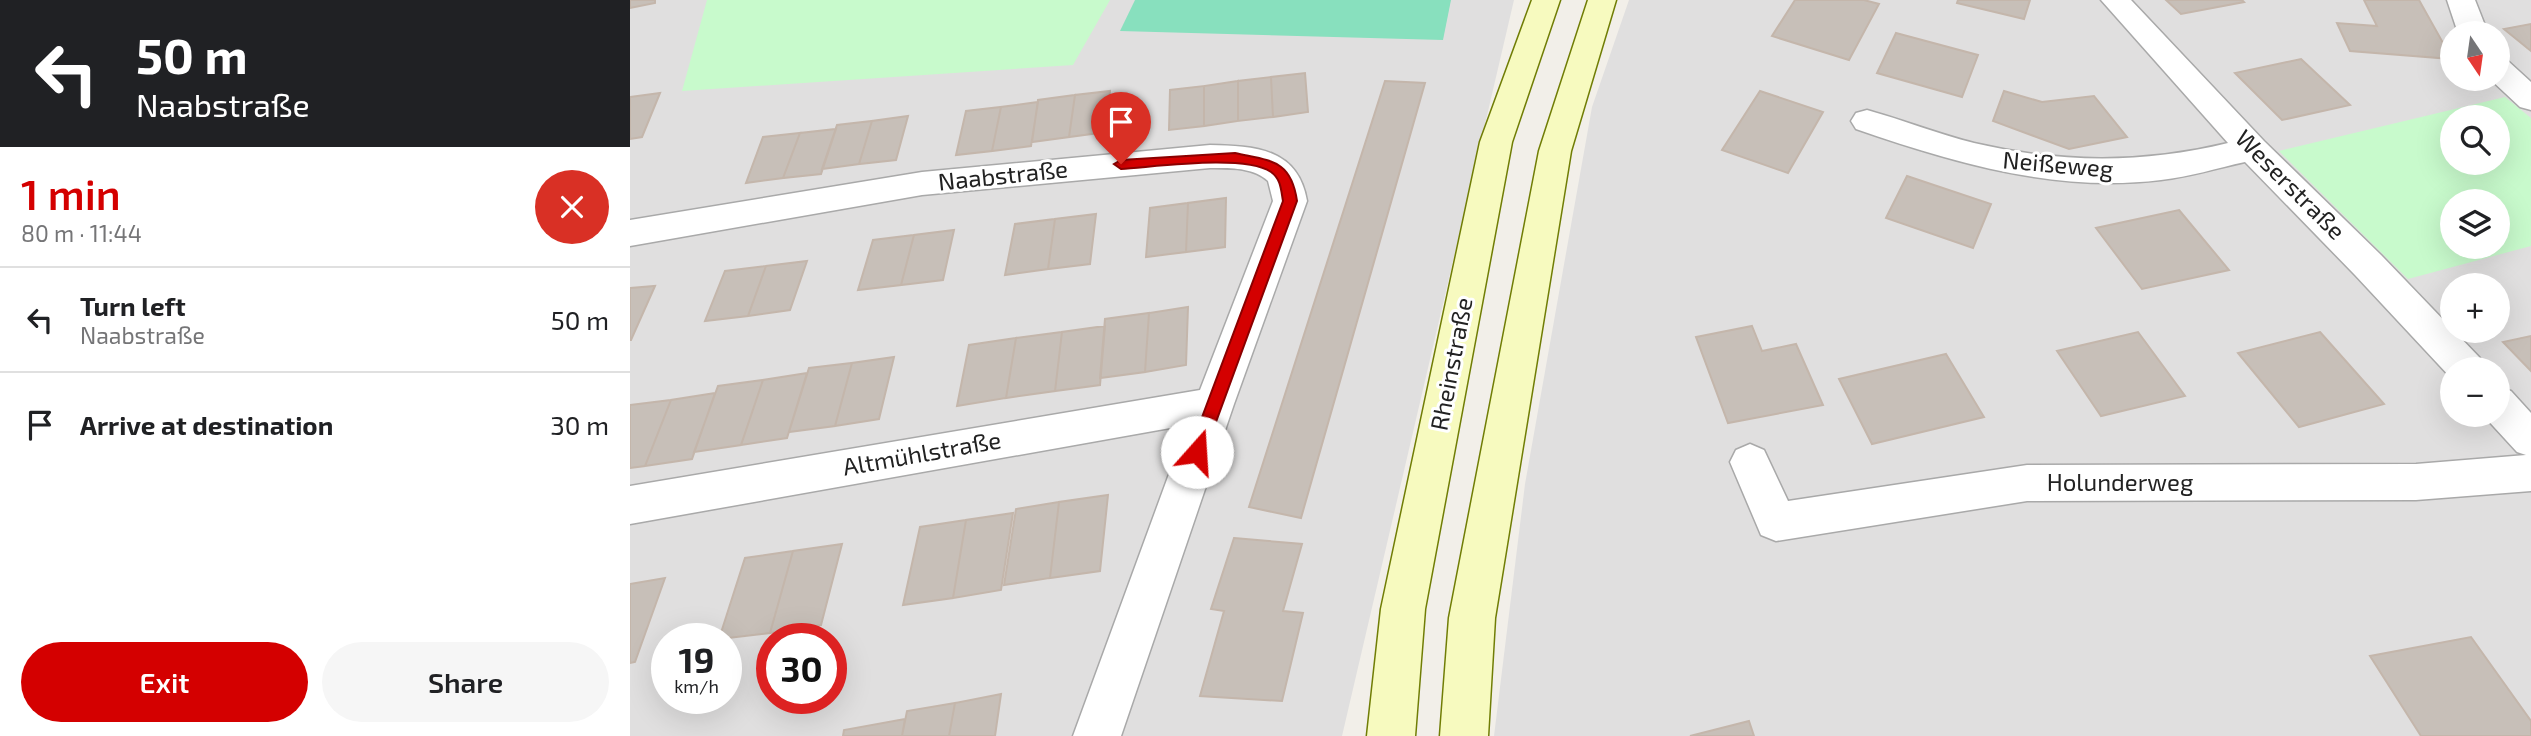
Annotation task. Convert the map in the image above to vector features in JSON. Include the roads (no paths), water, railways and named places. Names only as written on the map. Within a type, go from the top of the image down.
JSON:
[{"type":"street","name":"Rheinstraße","points":[[1391,736],[1403,609],[1496,142],[1546,0]]},
{"type":"street","points":[[1464,736],[1472,618],[1555,151],[1602,0]]},
{"type":"street","name":"Weserstraße","points":[[2115,0],[2252,149],[2368,265],[2455,357]]},
{"type":"street","points":[[2461,0],[2469,21]]},
{"type":"street","points":[[2510,80],[2531,100]]},
{"type":"street","name":"Neißeweg","points":[[1867,121],[1929,143],[2002,162],[2077,171],[2159,169],[2252,149]]},
{"type":"street","name":"Naabstraße","points":[[630,233],[898,187],[1198,158],[1235,157],[1258,161],[1274,167],[1282,174],[1288,186],[1290,201],[1214,404],[1097,736]]},
{"type":"street","name":"Altmühlstraße","points":[[630,505],[1214,404]]},
{"type":"street","points":[[2510,417],[2531,440]]},
{"type":"street","name":"Holunderweg","points":[[1750,462],[1776,522],[2027,483],[2416,482],[2531,473]]}]
